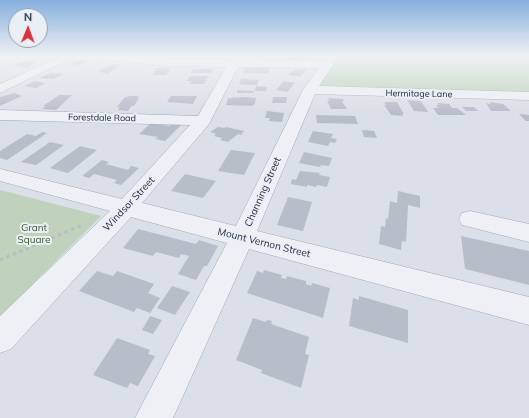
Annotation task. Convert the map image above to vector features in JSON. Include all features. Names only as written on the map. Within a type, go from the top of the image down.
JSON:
[{"type":"street","points":[[0,89],[29,76]]},
{"type":"street","name":"Windsor Street","points":[[0,338],[126,208],[203,121],[228,76]]},
{"type":"street","name":"Channing Street","points":[[154,418],[242,238],[310,90],[320,76]]},
{"type":"street","name":"Hermitage Lane","points":[[310,90],[529,96]]},
{"type":"street","name":"Forestdale Road","points":[[0,116],[203,121]]},
{"type":"street","name":"Mount Vernon Street","points":[[0,175],[529,311]]},
{"type":"street","points":[[470,220],[529,233]]},
{"type":"path","points":[[0,260],[86,223]]},
{"type":"green space","points":[[320,76],[529,76],[529,96],[310,90]]},
{"type":"green space","name":"Grant Square","points":[[0,190],[101,216],[0,317]]},
{"type":"building","points":[[45,76],[60,76],[54,79],[39,78]]},
{"type":"building","points":[[190,76],[209,76],[204,84],[190,84],[191,81],[187,81]]},
{"type":"building","points":[[241,79],[259,80],[257,85],[239,84]]},
{"type":"building","points":[[34,81],[46,83],[36,88],[24,86]]},
{"type":"building","points":[[284,81],[295,83],[287,92],[276,90]]},
{"type":"building","points":[[256,86],[267,87],[266,91],[255,91]]},
{"type":"building","points":[[237,90],[254,91],[254,93],[237,93]]},
{"type":"building","points":[[15,93],[22,96],[0,106],[0,97]]},
{"type":"building","points":[[59,95],[72,95],[56,110],[42,109],[46,106],[43,106]]},
{"type":"building","points":[[129,96],[139,96],[137,98],[139,98],[134,106],[131,106],[128,111],[118,110],[120,107],[117,107],[124,98]]},
{"type":"building","points":[[171,96],[197,96],[193,104],[167,102]]},
{"type":"building","points":[[273,97],[287,97],[286,103],[272,103]]},
{"type":"building","points":[[228,98],[256,98],[255,104],[252,106],[226,105]]},
{"type":"building","points":[[328,98],[343,99],[344,101],[342,101],[347,109],[331,109],[327,101],[329,101]]},
{"type":"building","points":[[407,100],[421,101],[428,112],[414,111]]},
{"type":"building","points":[[384,102],[397,102],[404,114],[402,114],[403,116],[391,115],[384,105],[386,105]]},
{"type":"building","points":[[490,102],[503,104],[511,111],[491,111],[486,103],[491,104]]},
{"type":"building","points":[[437,103],[449,104],[452,108],[457,108],[466,115],[438,115],[433,108],[438,108],[436,105],[439,105]]},
{"type":"building","points":[[462,107],[474,107],[478,111],[466,111]]},
{"type":"building","points":[[267,111],[284,113],[282,122],[269,121],[270,118],[265,118]]},
{"type":"building","points":[[519,114],[529,115],[529,121],[526,121]]},
{"type":"building","points":[[316,115],[355,116],[358,124],[317,123]]},
{"type":"building","points":[[151,123],[169,126],[172,123],[181,125],[165,141],[155,139],[158,137],[139,134]]},
{"type":"building","points":[[218,127],[226,127],[244,131],[241,135],[238,134],[228,142],[220,140],[222,138],[214,136],[216,134],[210,132]]},
{"type":"building","points":[[362,130],[374,131],[377,138],[364,137]]},
{"type":"building","points":[[313,131],[333,134],[331,138],[337,139],[335,143],[330,142],[328,146],[308,142]]},
{"type":"building","points":[[42,132],[47,133],[7,160],[0,158],[0,151],[27,134],[36,136]]},
{"type":"building","points":[[50,142],[64,145],[36,165],[21,162]]},
{"type":"building","points":[[80,146],[97,150],[68,173],[50,168]]},
{"type":"building","points":[[231,150],[255,153],[244,175],[218,171]]},
{"type":"building","points":[[304,152],[332,158],[329,166],[321,165],[320,167],[299,163]]},
{"type":"building","points":[[102,160],[109,162],[106,164],[128,170],[131,166],[139,168],[121,185],[114,183],[117,180],[94,174],[89,178],[82,176]]},
{"type":"building","points":[[300,171],[320,173],[319,175],[330,177],[327,187],[307,185],[307,187],[291,184],[292,179],[296,180]]},
{"type":"building","points":[[185,174],[216,181],[203,198],[171,191]]},
{"type":"building","points":[[398,191],[420,196],[420,208],[408,205],[406,242],[402,241],[401,250],[379,244],[381,226],[385,227],[386,218],[388,219],[390,201],[397,203]]},
{"type":"building","points":[[288,197],[312,202],[303,231],[277,225]]},
{"type":"building","points":[[138,229],[196,244],[199,240],[218,246],[207,266],[204,266],[196,280],[178,274],[189,256],[181,254],[179,258],[156,252],[153,256],[123,248]]},
{"type":"building","points":[[461,236],[529,251],[529,285],[465,269]]},
{"type":"building","points":[[264,270],[282,275],[281,278],[286,279],[287,276],[306,281],[306,284],[311,286],[312,283],[330,288],[323,318],[247,293],[257,271],[263,273]]},
{"type":"building","points":[[97,271],[113,276],[117,271],[154,284],[148,293],[160,298],[150,313],[137,308],[134,312],[79,291]]},
{"type":"building","points":[[172,286],[190,292],[175,315],[157,308]]},
{"type":"building","points":[[359,296],[408,310],[408,343],[349,326],[353,298],[359,300]]},
{"type":"building","points":[[150,316],[162,320],[153,334],[142,330]]},
{"type":"building","points":[[253,318],[266,322],[267,320],[272,321],[271,324],[309,337],[305,354],[309,355],[301,388],[261,373],[262,370],[236,360]]},
{"type":"building","points":[[117,338],[150,350],[148,354],[155,356],[138,386],[130,383],[127,388],[93,375]]}]
